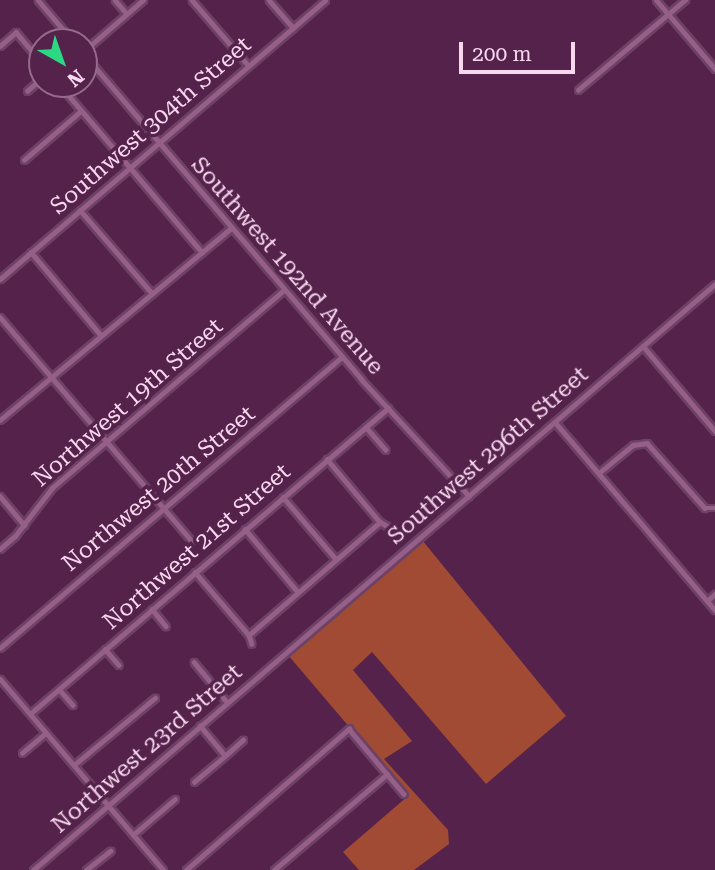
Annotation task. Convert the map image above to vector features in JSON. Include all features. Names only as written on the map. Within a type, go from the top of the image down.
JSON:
[{"type":"street","points":[[38,0],[62,28]]},
{"type":"street","points":[[116,0],[127,14]]},
{"type":"street","points":[[98,40],[143,0]]},
{"type":"street","points":[[192,0],[248,65]]},
{"type":"street","points":[[269,0],[293,28]]},
{"type":"street","name":"Southwest 304th Street","points":[[0,279],[325,0]]},
{"type":"street","points":[[656,0],[715,68]]},
{"type":"street","points":[[578,90],[685,0]]},
{"type":"street","points":[[0,46],[16,32],[28,46]]},
{"type":"street","name":"Southwest 192nd Avenue","points":[[98,69],[342,357],[469,496]]},
{"type":"street","points":[[70,98],[202,252]]},
{"type":"street","points":[[24,160],[81,111]]},
{"type":"street","points":[[80,210],[151,292]]},
{"type":"street","points":[[0,419],[231,228]]},
{"type":"street","points":[[31,252],[101,335]]},
{"type":"street","name":"Southwest 296th Street","points":[[284,654],[715,284]]},
{"type":"street","name":"Northwest 19th Street","points":[[0,549],[24,525],[52,488],[284,290]]},
{"type":"street","points":[[0,317],[191,540]]},
{"type":"street","points":[[642,346],[715,430]]},
{"type":"street","name":"Northwest 20th Street","points":[[0,648],[342,357]]},
{"type":"street","name":"Northwest 21st Street","points":[[30,714],[388,408]]},
{"type":"street","points":[[555,422],[715,610]]},
{"type":"street","points":[[366,426],[386,450]]},
{"type":"street","points":[[598,473],[640,442],[650,445],[705,508],[715,508]]},
{"type":"street","points":[[327,459],[380,522],[389,527]]},
{"type":"street","points":[[0,496],[24,525]]},
{"type":"street","points":[[283,497],[336,559]]},
{"type":"street","points":[[248,635],[380,522]]},
{"type":"street","points":[[245,529],[298,592]]},
{"type":"street","points":[[195,572],[248,635],[252,644]]},
{"type":"street","points":[[707,601],[715,594]]},
{"type":"street","points":[[152,609],[166,626]]},
{"type":"street","points":[[105,649],[120,665]]},
{"type":"street","name":"Northwest 23rd Street","points":[[33,870],[284,654]]},
{"type":"street","points":[[194,662],[227,702]]},
{"type":"street","points":[[0,679],[163,870]]},
{"type":"street","points":[[59,689],[73,705]]},
{"type":"street","points":[[74,765],[155,698]]},
{"type":"street","points":[[200,726],[225,756]]},
{"type":"street","points":[[186,870],[349,729],[404,794]]},
{"type":"street","points":[[22,752],[46,733]]},
{"type":"street","points":[[194,782],[243,740]]},
{"type":"street","points":[[274,870],[387,774]]},
{"type":"street","points":[[133,835],[175,799]]},
{"type":"street","points":[[86,870],[110,851]]},
{"type":"shaded area","points":[[422,540],[566,716],[486,784],[372,652],[353,670],[412,741],[384,759],[448,830],[449,844],[414,870],[359,870],[343,852],[408,796],[288,655]]}]
